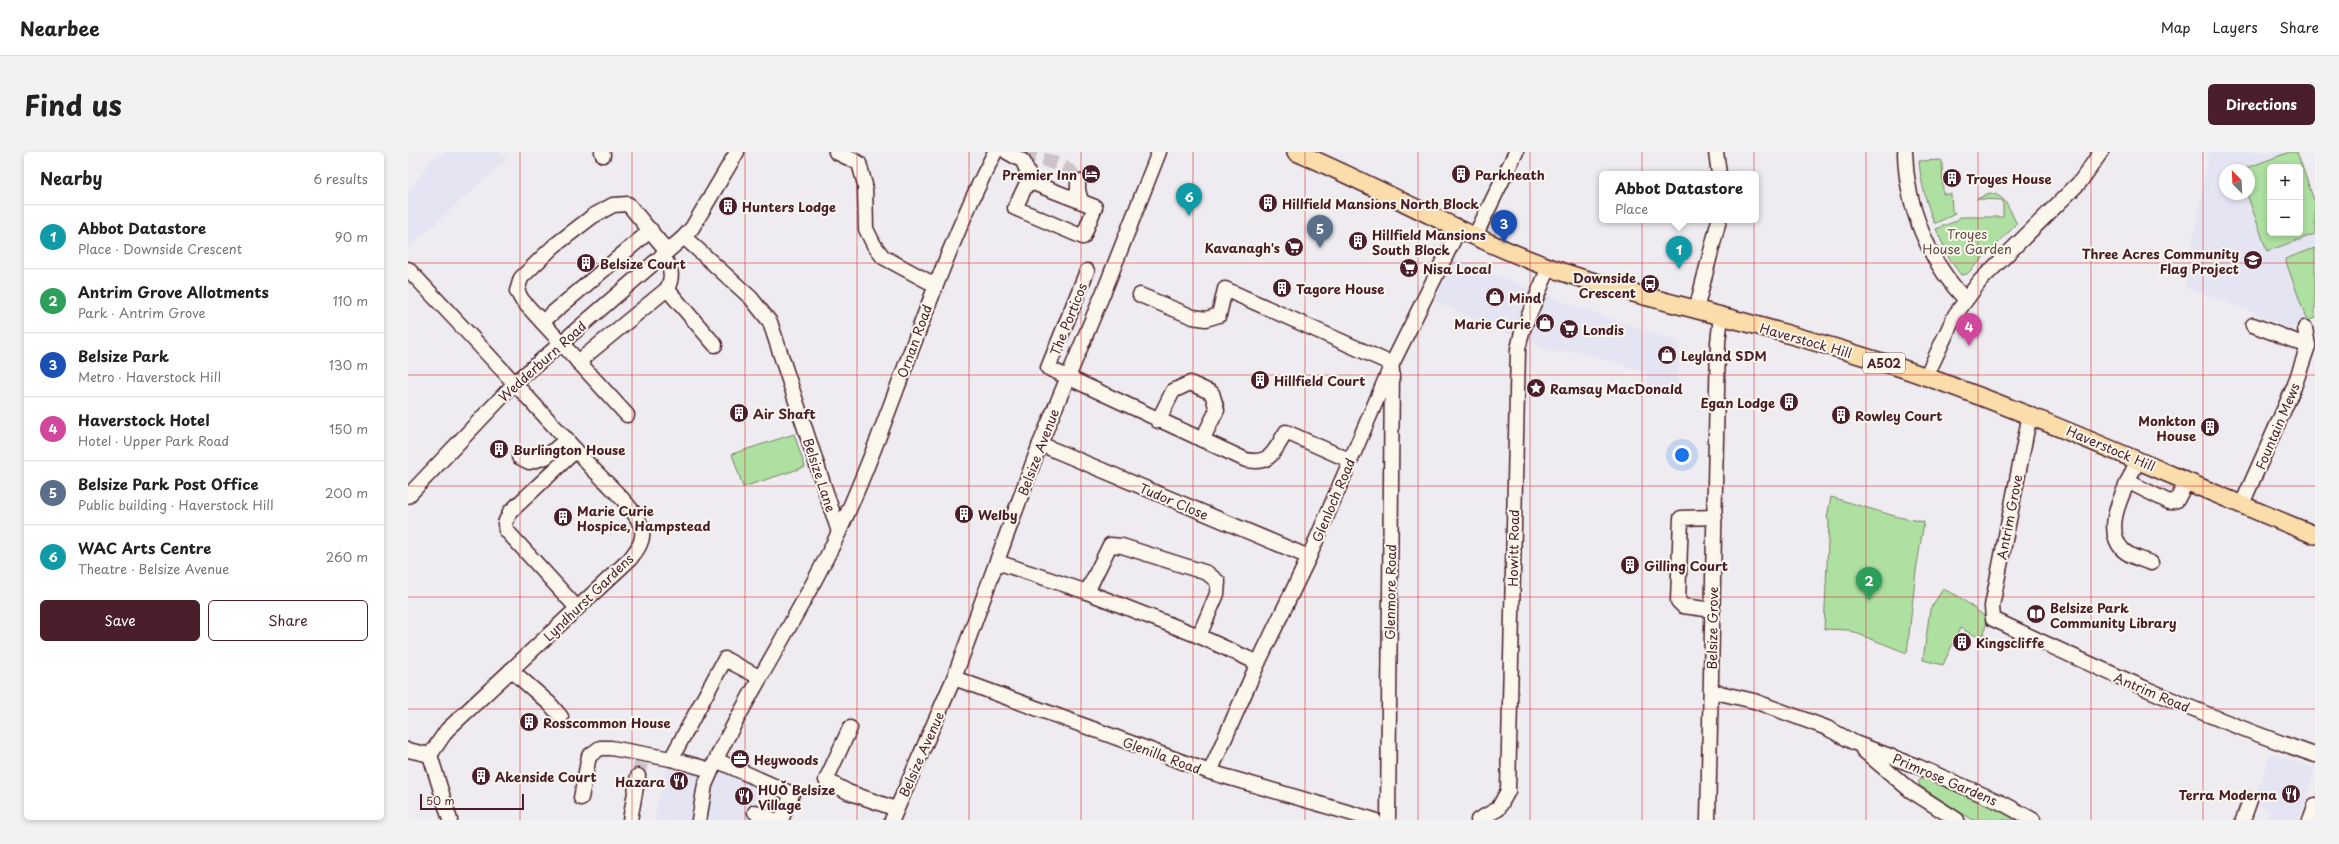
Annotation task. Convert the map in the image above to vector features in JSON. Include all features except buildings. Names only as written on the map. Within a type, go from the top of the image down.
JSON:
[{"type":"main road","name":"Haverstock Hill","points":[[1296,152],[1320,156],[1459,229],[1549,267],[1648,298],[1827,345],[1926,377],[2030,414],[2315,535]]},
{"type":"street","points":[[684,237],[692,228],[737,152]]},
{"type":"street","points":[[836,152],[859,163],[863,172],[866,229],[874,245],[883,257],[935,285]]},
{"type":"street","name":"Ornan Road","points":[[839,532],[879,434],[935,285],[975,191],[996,152]]},
{"type":"street","points":[[1007,152],[1023,161],[1028,176],[1028,181],[1015,208],[1083,237],[1095,207],[1028,181]]},
{"type":"street","name":"Belsize Avenue","points":[[894,815],[954,678],[1040,444],[1159,152]]},
{"type":"street","points":[[1475,236],[1516,152]]},
{"type":"street","points":[[1716,152],[1719,171]]},
{"type":"street","points":[[1905,152],[1907,181],[1920,227],[1933,257],[1954,288],[1965,299]]},
{"type":"street","points":[[1926,377],[1965,299],[1980,281],[2080,182],[2101,152]]},
{"type":"street","points":[[1078,180],[1081,201]]},
{"type":"street","points":[[578,362],[667,290],[672,278],[671,267],[665,253],[650,230],[628,204],[613,205],[593,216],[554,246],[521,278],[517,291],[522,300],[562,342],[578,362],[627,416]]},
{"type":"street","points":[[1696,310],[1718,223]]},
{"type":"street","name":"Glenloch Road","points":[[1210,772],[1258,663],[1309,557],[1349,460],[1392,364],[1459,229]]},
{"type":"street","points":[[542,322],[650,230]]},
{"type":"street","name":"Wedderburn Road","points":[[408,496],[515,383],[684,237]]},
{"type":"street","name":"Belsize Lane","points":[[684,237],[751,298],[770,322],[839,532]]},
{"type":"street","name":"Howitt Road","points":[[1478,820],[1498,809],[1508,791],[1518,349],[1522,332],[1549,267]]},
{"type":"street","name":"Lyndhurst Gardens","points":[[408,269],[515,383],[632,512],[642,530],[642,539],[639,548],[630,560],[447,730],[430,755]]},
{"type":"street","name":"The Porticos","points":[[1068,378],[1048,368],[1087,271]]},
{"type":"street","points":[[1140,296],[1193,317],[1206,319],[1219,314],[1225,289],[1392,364]]},
{"type":"street","points":[[667,290],[715,345]]},
{"type":"street","name":"Belsize Grove","points":[[1708,820],[1718,342],[1721,316]]},
{"type":"street","points":[[2253,325],[2308,346]]},
{"type":"street","name":"Fountain Mews","points":[[2242,504],[2294,387],[2308,346],[2305,328]]},
{"type":"street","name":"Glenmore Road","points":[[1388,820],[1392,364]]},
{"type":"street","points":[[1068,378],[1158,421],[1246,460],[1258,462],[1270,458],[1286,432],[1349,460]]},
{"type":"street","points":[[1158,421],[1173,391],[1190,383],[1212,393],[1217,410],[1202,440]]},
{"type":"street","name":"Antrim Grove","points":[[1993,619],[1992,606],[2030,414]]},
{"type":"street","points":[[519,457],[529,462],[546,457],[571,444]]},
{"type":"street","points":[[571,444],[510,512],[505,523],[506,530],[577,608]]},
{"type":"street","name":"Tudor Close","points":[[1040,444],[1309,557]]},
{"type":"street","points":[[2138,461],[2115,517],[2116,539],[2124,550],[2151,563]]},
{"type":"street","points":[[2129,482],[2169,502],[2177,500],[2187,480]]},
{"type":"street","points":[[1713,610],[1683,606],[1678,601],[1680,518],[1715,517]]},
{"type":"street","points":[[699,820],[701,802],[714,765],[759,677],[798,609],[839,532]]},
{"type":"street","points":[[1087,592],[1110,545],[1122,546],[1207,573],[1218,582],[1217,594],[1199,636]]},
{"type":"street","points":[[997,562],[1087,592],[1199,636],[1258,663]]},
{"type":"street","name":"Antrim Road","points":[[1993,619],[2113,675],[2239,729],[2315,756]]},
{"type":"street","points":[[671,759],[725,659],[759,677]]},
{"type":"street","points":[[511,670],[550,704],[561,717]]},
{"type":"street","name":"Glenilla Road","points":[[954,678],[1210,772],[1374,820]]},
{"type":"street","name":"Primrose Gardens","points":[[1711,691],[1754,701],[1827,728],[1855,743],[1919,767],[2004,804],[2033,820]]},
{"type":"street","points":[[850,728],[826,780],[894,815]]},
{"type":"street","name":"Primrose Gardens","points":[[1855,743],[1910,790],[1956,820]]},
{"type":"street","points":[[581,798],[589,756],[600,748],[611,748],[641,764],[671,759],[714,765],[797,796],[781,820]]},
{"type":"street","points":[[408,750],[430,755],[450,820]]},
{"type":"street","points":[[630,820],[641,764]]},
{"type":"street","points":[[2243,820],[2250,800]]},
{"type":"street","points":[[2310,820],[2315,806]]},
{"type":"street","points":[[755,812],[774,820]]},
{"type":"shaded area","points":[[445,152],[499,152],[507,159],[408,248],[408,193],[433,158]]},
{"type":"shaded area","name":"Three Acres Community Flag Project","points":[[2209,152],[2297,152],[2301,164],[2267,164],[2267,236],[2303,236],[2303,169],[2315,203],[2315,318],[2289,329],[2248,310],[2185,287]]},
{"type":"shaded area","points":[[1454,258],[1566,303],[1679,342],[1678,388],[1647,387],[1647,373],[1578,351],[1551,352],[1434,301]]},
{"type":"shaded area","points":[[2271,754],[2315,768],[2299,820],[2267,820],[2270,809],[2253,802]]},
{"type":"shaded area","points":[[668,759],[722,765],[762,784],[746,820],[654,820]]},
{"type":"green space","points":[[2290,152],[2297,152],[2301,164],[2267,164],[2267,236],[2303,236],[2303,169],[2315,203],[2315,234],[2267,251],[2249,200],[2255,200],[2255,165]]},
{"type":"green space","points":[[1919,161],[1942,161],[1943,194],[1951,194],[1952,210],[1955,214],[1934,223],[1924,192]]},
{"type":"green space","name":"Troyes House Garden","points":[[1989,193],[1995,194],[2004,200],[2017,224],[1967,274],[1961,275],[1950,260],[1936,229],[1956,221],[1960,217],[2003,217],[2003,200],[1977,199]]},
{"type":"green space","points":[[2315,248],[2315,318],[2307,321],[2285,259]]},
{"type":"green space","points":[[794,434],[805,467],[743,487],[732,454]]},
{"type":"green space","points":[[1831,497],[1898,517],[1924,522],[1916,571],[1907,653],[1848,630],[1824,629],[1829,521],[1827,518]]},
{"type":"green space","points":[[1943,589],[1958,596],[1987,618],[1984,634],[1976,636],[1960,628],[1943,665],[1923,660],[1930,609]]},
{"type":"green space","points":[[1926,778],[2024,820],[1972,820],[1920,786],[1918,782],[1921,779]]},
{"type":"tunnel","points":[[1023,153],[1061,166],[1074,175],[1078,181]]},
{"type":"tunnel","points":[[638,776],[641,763]]},
{"type":"place","name":"Premier Inn","points":[[1091,174]]},
{"type":"place","name":"Parkheath","points":[[1461,174]]},
{"type":"place","name":"Troyes House","points":[[1952,178]]},
{"type":"place","name":"Hillfield Mansions North Block","points":[[1268,203]]},
{"type":"place","name":"Hunters Lodge","points":[[728,206]]},
{"type":"place","name":"WAC Arts Centre","points":[[1189,216]]},
{"type":"place","name":"Hillfield Mansions South Block","points":[[1358,241]]},
{"type":"place","name":"Belsize Park","points":[[1504,243]]},
{"type":"place","name":"Kavanagh's","points":[[1294,247]]},
{"type":"place","name":"Belsize Park Post Office","points":[[1320,248]]},
{"type":"place","name":"Three Acres Community Flag Project","points":[[2253,260]]},
{"type":"place","name":"Belsize Court","points":[[586,263]]},
{"type":"place","name":"Nisa Local","points":[[1409,268]]},
{"type":"place","name":"Abbot Datastore","points":[[1679,269]]},
{"type":"place","name":"Downside Crescent","points":[[1650,284]]},
{"type":"place","name":"Tagore House","points":[[1282,288]]},
{"type":"place","name":"Mind","points":[[1495,297]]},
{"type":"place","name":"Marie Curie","points":[[1545,323]]},
{"type":"place","name":"Londis","points":[[1569,329]]},
{"type":"place","name":"Haverstock Hotel","points":[[1969,346]]},
{"type":"place","name":"Leyland SDM","points":[[1667,355]]},
{"type":"place","name":"Hillfield Court","points":[[1260,380]]},
{"type":"place","name":"Ramsay MacDonald","points":[[1536,388]]},
{"type":"place","name":"Egan Lodge","points":[[1789,402]]},
{"type":"place","name":"Air Shaft","points":[[739,413]]},
{"type":"place","name":"Rowley Court","points":[[1841,415]]},
{"type":"place","name":"Monkton House","points":[[2210,427]]},
{"type":"place","name":"Burlington House","points":[[499,449]]},
{"type":"place","name":"Welby","points":[[964,514]]},
{"type":"place","name":"Marie Curie Hospice, Hampstead","points":[[563,517]]},
{"type":"place","name":"Gilling Court","points":[[1630,565]]},
{"type":"place","name":"Antrim Grove Allotments","points":[[1869,600]]},
{"type":"place","name":"Belsize Park Community Library","points":[[2036,614]]},
{"type":"place","name":"Kingscliffe","points":[[1962,642]]},
{"type":"place","name":"Rosscommon House","points":[[529,722]]},
{"type":"place","name":"Heywoods","points":[[740,759]]},
{"type":"place","name":"Akenside Court","points":[[481,776]]},
{"type":"place","name":"Hazara","points":[[679,781]]},
{"type":"place","name":"Terra Moderna","points":[[2291,794]]},
{"type":"place","name":"HUŎ Belsize Village","points":[[744,796]]}]
